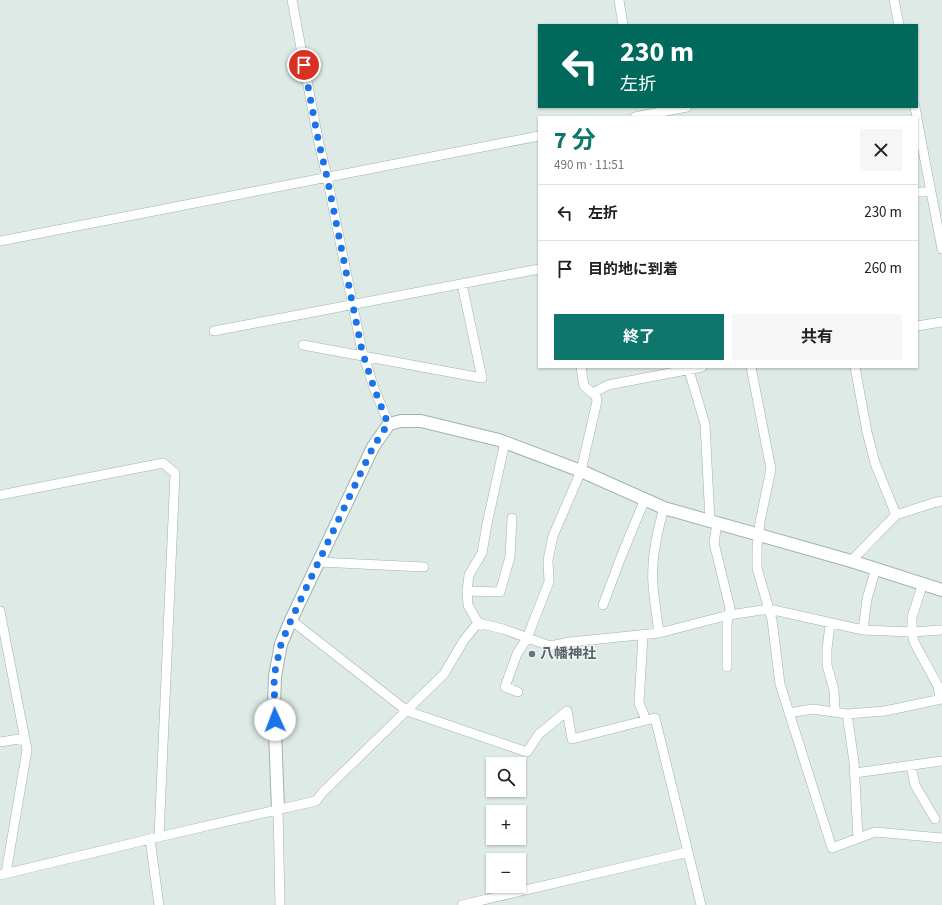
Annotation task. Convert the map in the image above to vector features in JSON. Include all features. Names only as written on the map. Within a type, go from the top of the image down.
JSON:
[{"type":"street","points":[[292,0],[318,139],[363,356],[388,424]]},
{"type":"street","points":[[619,0],[624,24]]},
{"type":"street","points":[[894,0],[899,24]]},
{"type":"street","points":[[639,114],[680,108]]},
{"type":"street","points":[[918,123],[942,249]]},
{"type":"street","points":[[0,241],[538,136]]},
{"type":"street","points":[[918,192],[931,192]]},
{"type":"street","points":[[214,331],[538,269]]},
{"type":"street","points":[[303,345],[482,378],[462,284]]},
{"type":"street","points":[[918,326],[942,322]]},
{"type":"street","points":[[518,692],[505,687],[517,654],[527,638],[549,582],[548,560],[553,536],[581,471],[597,401],[596,396],[584,386],[581,368]]},
{"type":"street","points":[[593,393],[608,385],[688,368],[705,424],[714,522],[714,544],[730,608],[727,624],[727,667]]},
{"type":"street","points":[[751,368],[770,469],[760,522],[757,547],[757,568],[772,620],[780,684],[832,848],[876,832],[942,838]]},
{"type":"street","points":[[855,368],[867,432],[875,463],[896,515]]},
{"type":"street","points":[[280,905],[274,676],[281,644],[373,447],[388,424],[401,421],[421,421],[505,442],[581,471],[664,508],[876,568],[942,590]]},
{"type":"street","points":[[505,442],[482,553],[469,575],[467,591],[468,605],[478,623],[503,629],[550,646],[570,642],[659,633],[729,616],[769,609],[830,624],[863,630],[912,632],[942,630]]},
{"type":"street","points":[[0,495],[163,463],[175,473],[154,838],[159,905]]},
{"type":"street","points":[[603,605],[645,499]]},
{"type":"street","points":[[851,561],[896,515],[942,501]]},
{"type":"street","points":[[659,633],[653,584],[653,566],[657,534],[664,508]]},
{"type":"street","points":[[467,591],[500,592],[510,557],[512,518]]},
{"type":"street","points":[[318,562],[424,567]]},
{"type":"street","points":[[863,630],[867,600],[876,568]]},
{"type":"street","points":[[789,713],[813,709],[847,714],[884,711],[941,699],[938,686],[914,642],[912,632],[912,617],[923,583]]},
{"type":"street","points":[[0,611],[27,750],[3,874],[316,801],[323,792],[444,674],[464,640],[478,623]]},
{"type":"street","points":[[291,620],[407,711],[527,752],[539,734],[567,711],[572,739],[655,718],[701,905]]},
{"type":"street","points":[[830,624],[827,665],[834,690],[835,712]]},
{"type":"street","points":[[643,634],[639,703],[646,720]]},
{"type":"street","points":[[847,714],[855,773],[858,838]]},
{"type":"street","points":[[0,742],[25,738]]},
{"type":"street","points":[[855,773],[942,761]]},
{"type":"street","points":[[911,766],[915,785],[935,819]]},
{"type":"street","points":[[462,905],[688,852]]},
{"type":"place","name":"八幡神社","points":[[532,654]]},
{"type":"route","points":[[275,720],[274,676],[281,644],[373,447],[388,424],[363,356],[304,65]]}]
